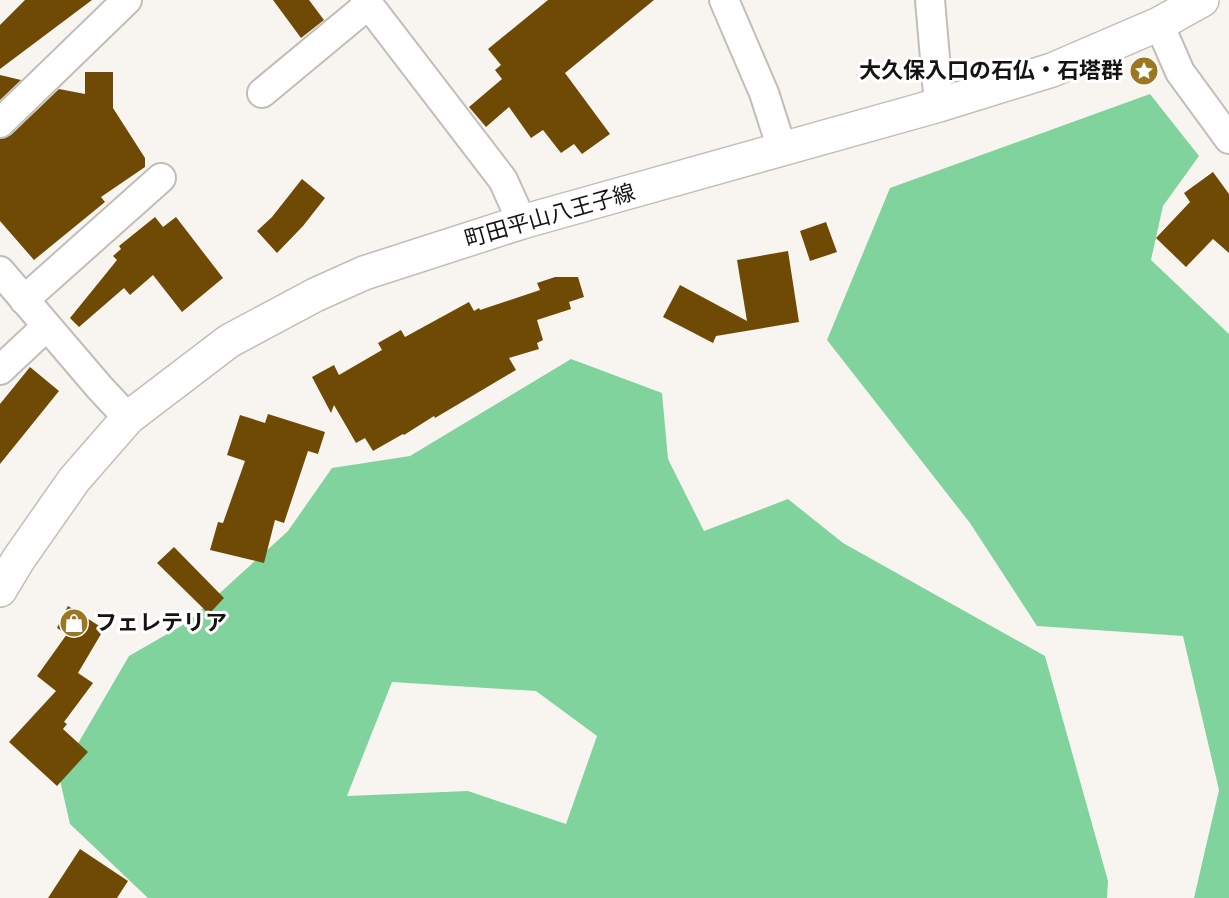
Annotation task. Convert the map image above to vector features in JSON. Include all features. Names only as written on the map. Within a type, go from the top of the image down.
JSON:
[{"type":"main road","name":"町田平山八王子線","points":[[0,590],[18,560],[74,480],[128,418],[230,341],[315,295],[364,273],[522,222],[939,105],[1052,70],[1159,24],[1202,0]]},
{"type":"street","points":[[0,123],[127,0]]},
{"type":"street","points":[[724,0],[764,93],[782,149]]},
{"type":"street","points":[[930,0],[939,105]]},
{"type":"street","points":[[262,93],[367,2],[503,180],[522,222]]},
{"type":"street","points":[[1159,24],[1180,72],[1229,139]]},
{"type":"street","points":[[24,300],[161,178]]},
{"type":"street","points":[[0,271],[128,418]]},
{"type":"street","points":[[0,370],[47,326]]},
{"type":"green space","points":[[1150,94],[1199,156],[1163,206],[1151,260],[1229,334],[1229,898],[1194,898],[1219,790],[1183,636],[1037,626],[970,523],[827,340],[890,188]]},
{"type":"green space","points":[[571,359],[662,393],[668,459],[704,531],[788,499],[843,543],[1045,656],[1108,881],[1107,898],[148,898],[70,824],[59,776],[129,656],[188,622],[288,531],[332,468],[410,456]],"holes":[[[392,682],[536,691],[597,736],[566,824],[468,791],[347,796]]]},
{"type":"building","points":[[25,0],[92,0],[0,69],[0,25]]},
{"type":"building","points":[[273,0],[309,0],[324,20],[301,38]]},
{"type":"building","points":[[548,0],[654,0],[565,73],[610,134],[582,154],[574,144],[561,153],[543,130],[531,138],[509,107],[486,127],[469,107],[502,79],[495,70],[501,65],[488,49]]},
{"type":"building","points":[[85,72],[113,72],[113,108],[145,158],[145,167],[101,197],[105,202],[34,260],[0,221],[0,139],[11,135],[59,89],[85,94]]},
{"type":"building","points":[[0,75],[21,80],[0,100]]},
{"type":"building","points":[[1213,172],[1229,194],[1229,253],[1213,239],[1186,267],[1156,238],[1190,202],[1184,193]]},
{"type":"building","points":[[302,179],[325,198],[303,226],[277,253],[257,231],[272,217]]},
{"type":"building","points":[[155,217],[163,227],[176,217],[223,278],[182,312],[153,275],[130,295],[124,288],[79,327],[70,318],[117,260],[113,256],[121,249],[119,246]]},
{"type":"building","points":[[826,222],[837,252],[810,261],[800,231]]},
{"type":"building","points":[[788,251],[799,322],[716,336],[713,343],[663,317],[680,285],[747,321],[737,260]]},
{"type":"building","points":[[555,277],[578,277],[584,297],[569,302],[571,309],[537,320],[543,340],[537,343],[539,349],[509,358],[516,370],[435,418],[434,416],[373,451],[365,438],[356,443],[334,405],[331,413],[312,377],[334,365],[339,375],[382,350],[378,343],[401,330],[405,337],[469,302],[474,311],[479,308],[480,310],[540,290],[537,283]]},
{"type":"building","points":[[30,367],[59,391],[0,464],[0,404]]},
{"type":"building","points":[[268,414],[325,432],[318,454],[308,451],[284,523],[275,520],[264,563],[210,550],[218,522],[223,523],[245,461],[227,455],[240,415],[265,423]]},
{"type":"building","points":[[174,547],[224,598],[209,614],[157,563]]},
{"type":"building","points":[[68,606],[104,629],[78,673],[93,683],[64,722],[67,724],[63,729],[88,752],[57,786],[9,742],[56,691],[37,676],[67,634],[57,628]]},
{"type":"building","points":[[80,849],[128,881],[117,898],[48,898]]},
{"type":"place","name":"大久保入口の石仏・石塔群","points":[[1144,71]]},
{"type":"place","name":"フェレテリア","points":[[74,623]]}]
